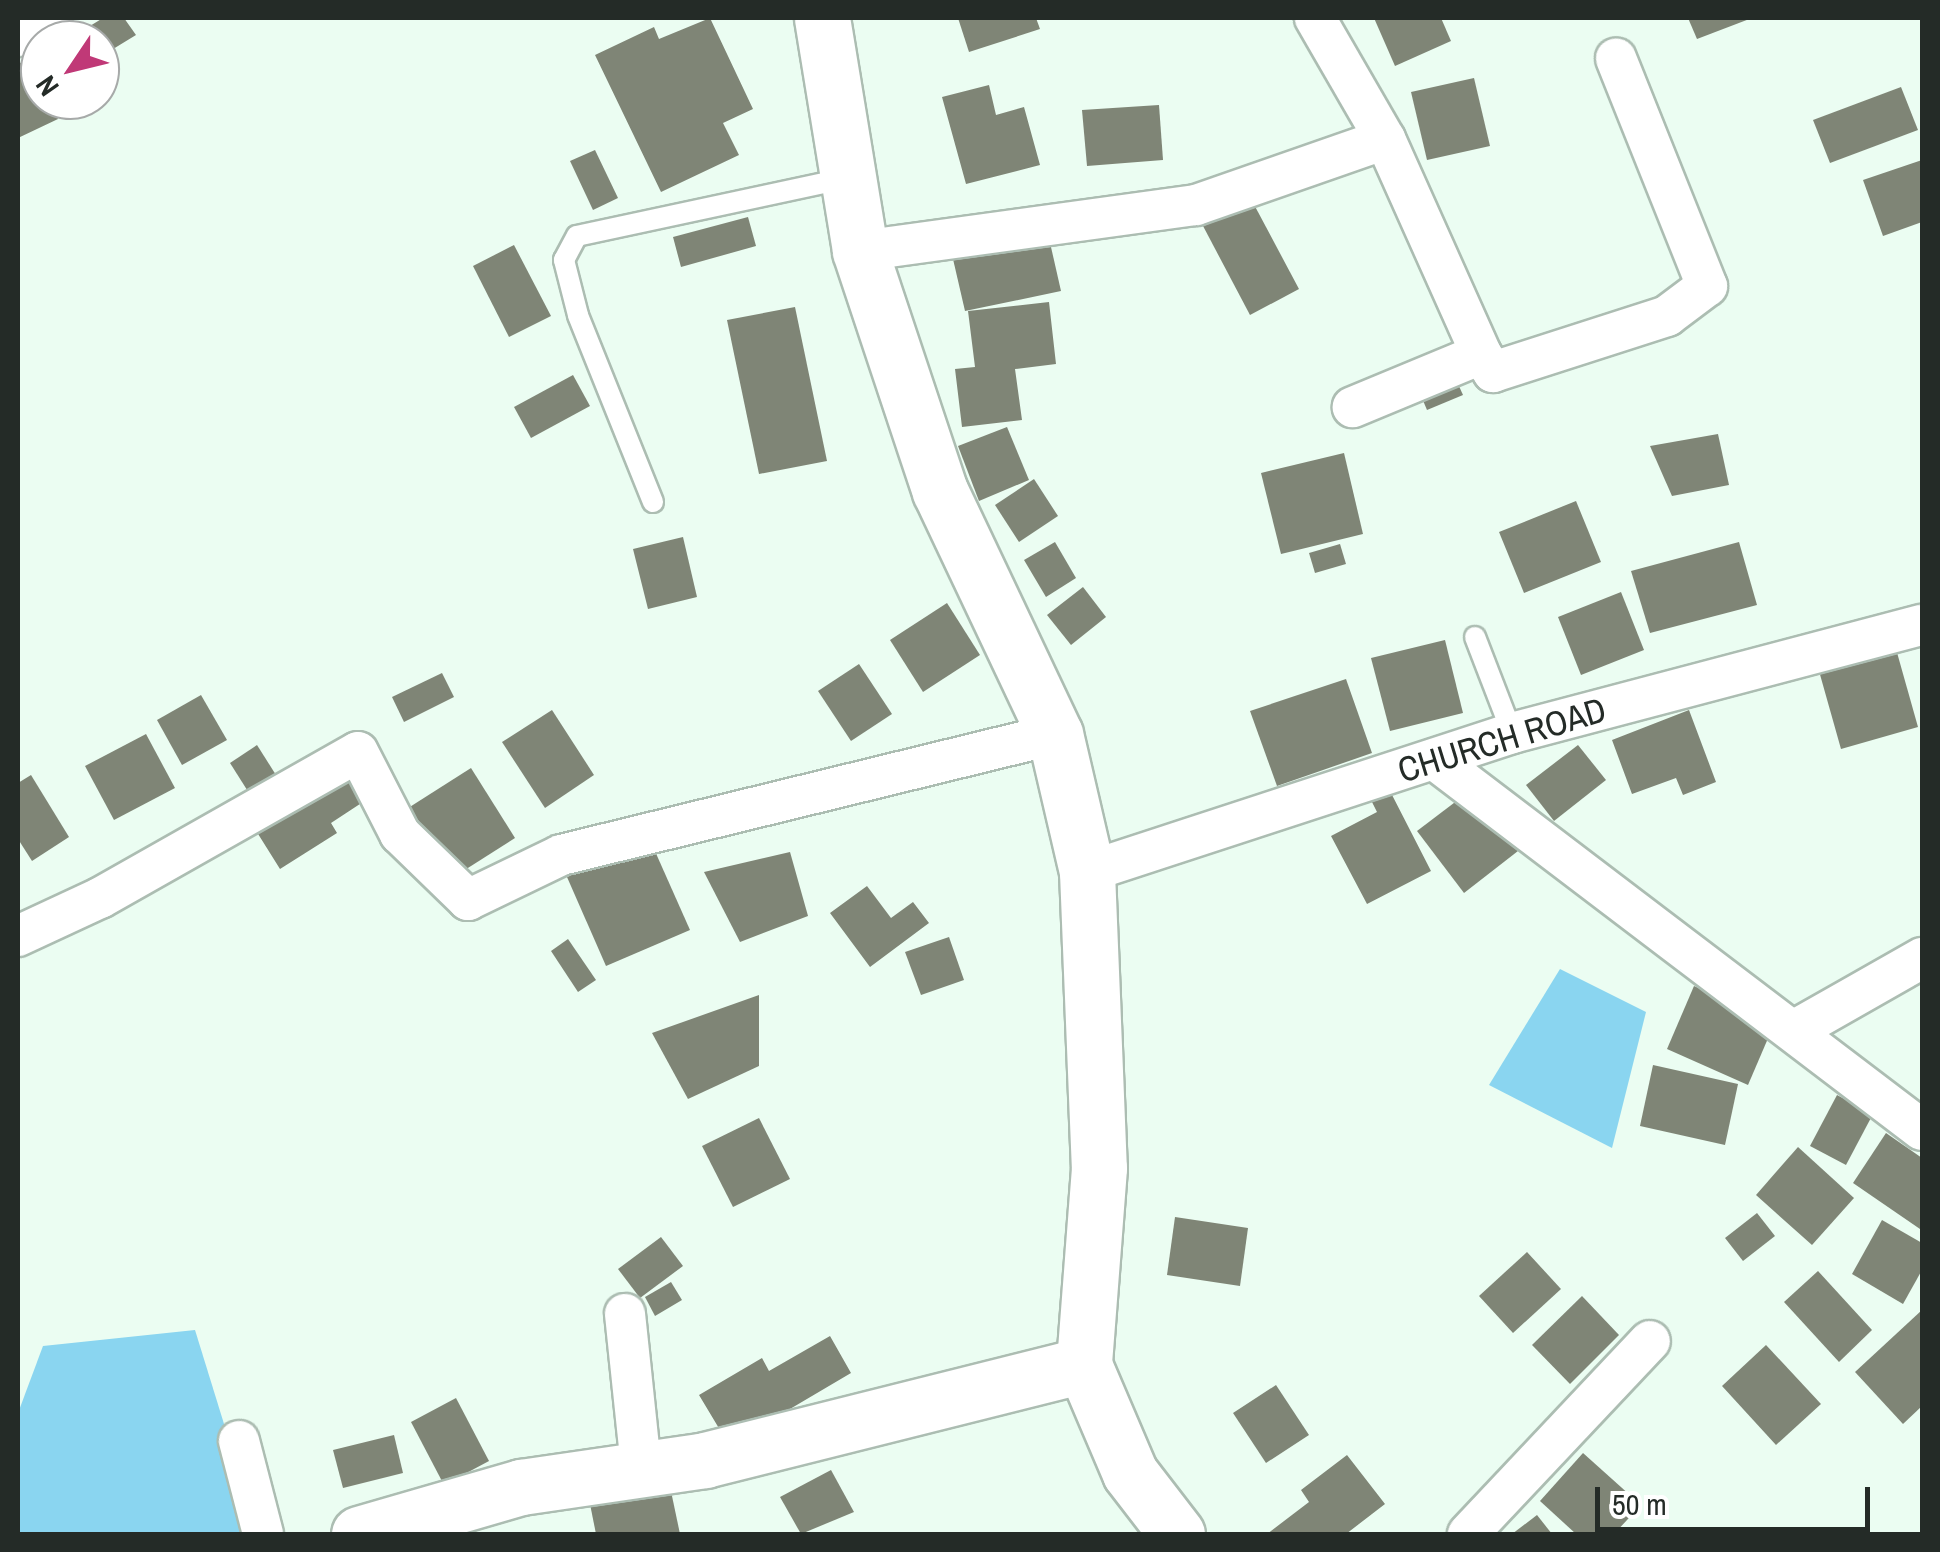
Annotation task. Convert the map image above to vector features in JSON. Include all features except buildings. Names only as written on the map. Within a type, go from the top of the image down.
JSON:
[{"type":"main road","points":[[822,18],[860,250],[940,491],[1055,734],[1087,872],[1099,1168],[1084,1365],[1130,1474],[1176,1534]]},
{"type":"main road","points":[[359,1534],[520,1488],[704,1460],[1084,1365]]},
{"type":"street","points":[[18,36],[52,18]]},
{"type":"street","points":[[1315,18],[1385,140],[1481,354],[1494,372],[1667,316],[1707,286],[1616,58]]},
{"type":"street","points":[[860,250],[1196,205],[1385,140]]},
{"type":"street","points":[[1353,407],[1481,354]]},
{"type":"street","name":"CHURCH ROAD","points":[[1087,872],[1512,733],[1922,626]]},
{"type":"street","points":[[18,936],[100,898],[358,752],[400,834],[468,900],[561,855],[1055,734]]},
{"type":"street","points":[[1434,759],[1797,1029],[1922,1130]]},
{"type":"street","points":[[1797,1029],[1922,958]]},
{"type":"street","points":[[625,1314],[641,1468]]},
{"type":"street","points":[[1468,1534],[1650,1342]]},
{"type":"street","points":[[238,1440],[263,1534]]},
{"type":"lane","points":[[653,502],[578,315],[564,260],[577,236],[850,177]]},
{"type":"lane","points":[[1475,637],[1512,733]]},
{"type":"water","points":[[1560,969],[1646,1012],[1612,1148],[1489,1085]]},
{"type":"water","points":[[195,1330],[258,1534],[18,1534],[18,1413],[43,1346]]}]
